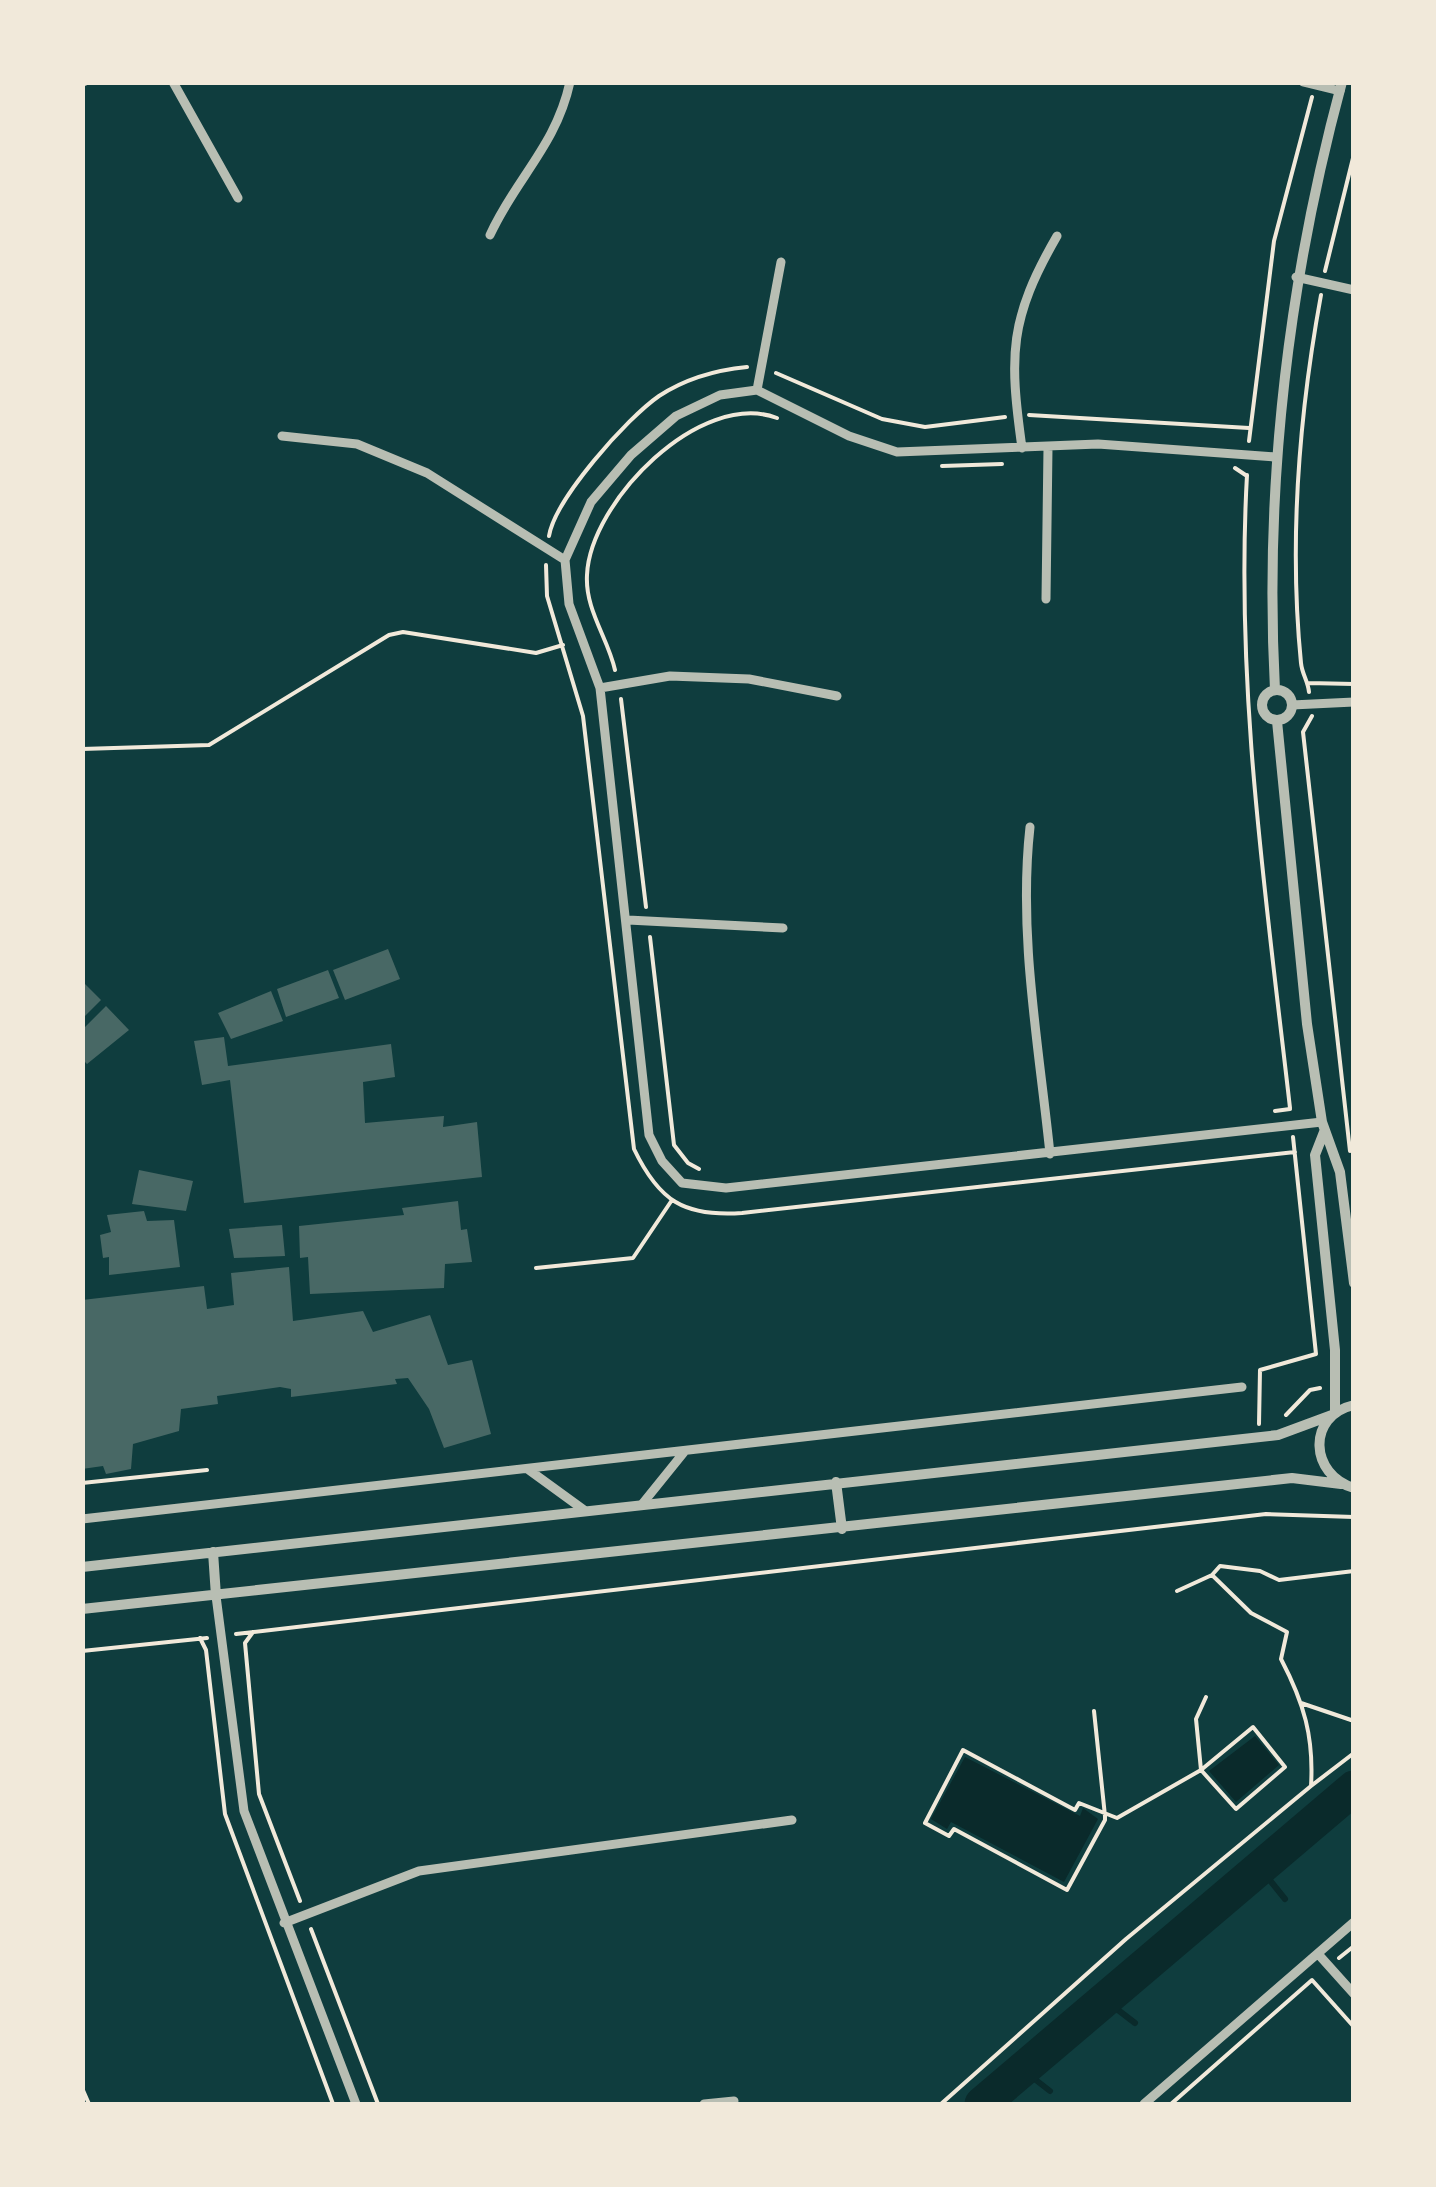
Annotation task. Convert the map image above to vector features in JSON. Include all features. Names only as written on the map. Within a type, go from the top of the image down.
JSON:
[{"type":"street","points":[[174,82],[238,198]]},
{"type":"street","points":[[490,234],[506,200],[540,159],[562,119],[570,82]]},
{"type":"street","points":[[1278,721],[1264,714],[1262,704],[1275,690],[1270,595],[1275,457],[1296,278],[1341,87],[1303,82]]},
{"type":"street","points":[[1022,448],[1013,383],[1015,327],[1030,282],[1057,236]]},
{"type":"street","points":[[757,390],[781,262]]},
{"type":"street","points":[[1296,278],[1354,290]]},
{"type":"street","points":[[1275,457],[1098,444],[896,452],[850,436],[757,390],[720,395],[676,416],[631,455],[592,502],[564,560],[569,604],[600,688],[650,1135],[662,1161],[682,1183],[726,1188],[1323,1127]]},
{"type":"street","points":[[282,436],[357,444],[427,472],[564,560]]},
{"type":"street","points":[[1046,598],[1048,448]]},
{"type":"street","points":[[600,688],[670,676],[730,678],[837,696]]},
{"type":"street","points":[[1275,690],[1289,696],[1292,705],[1290,714],[1278,721]]},
{"type":"street","points":[[1292,705],[1354,702]]},
{"type":"street","points":[[1278,721],[1307,1024],[1323,1127],[1340,1172],[1354,1283]]},
{"type":"street","points":[[1030,827],[1025,874],[1027,928],[1050,1154]]},
{"type":"street","points":[[628,920],[783,928]]},
{"type":"street","points":[[1323,1127],[1315,1155],[1335,1385],[1334,1414],[1324,1426],[1318,1452],[1330,1476],[1347,1486]]},
{"type":"street","points":[[82,1519],[1242,1387]]},
{"type":"street","points":[[82,1567],[1278,1435],[1354,1405]]},
{"type":"street","points":[[644,1503],[686,1450]]},
{"type":"street","points":[[526,1469],[584,1510]]},
{"type":"street","points":[[82,1609],[1292,1478],[1347,1486]]},
{"type":"street","points":[[836,1482],[842,1529]]},
{"type":"street","points":[[213,1552],[237,1782],[284,1922],[356,2104]]},
{"type":"street","points":[[284,1922],[419,1871],[792,1820]]},
{"type":"street","points":[[1144,2104],[1354,1922]]},
{"type":"street","points":[[1319,1955],[1354,1994]]},
{"type":"street","points":[[704,2104],[734,2101]]},
{"type":"path","points":[[82,85],[90,82]]},
{"type":"path","points":[[1352,1161],[1303,732],[1312,720],[1308,683],[1301,670],[1297,597],[1299,473],[1323,283],[1354,154]]},
{"type":"path","points":[[1249,428],[1017,416],[925,428],[882,419],[788,376],[746,366],[702,374],[657,397],[576,480],[552,518],[547,549],[547,596],[583,716],[634,1149],[650,1181],[672,1200],[705,1216],[1295,1152]]},
{"type":"path","points":[[703,1170],[688,1164],[674,1145],[618,685],[612,655],[591,608],[586,576],[594,536],[604,513],[686,434],[726,413],[761,412],[792,424]]},
{"type":"path","points":[[934,466],[1008,463]]},
{"type":"path","points":[[1232,465],[1247,476]]},
{"type":"path","points":[[82,749],[209,745],[389,636],[403,632],[536,653],[563,645]]},
{"type":"path","points":[[1308,683],[1354,684]]},
{"type":"path","points":[[1271,1112],[1290,1108]]},
{"type":"path","points":[[536,1268],[633,1258],[672,1200]]},
{"type":"path","points":[[1259,1427],[1274,1427],[1310,1390],[1335,1385]]},
{"type":"path","points":[[82,1482],[207,1470]]},
{"type":"path","points":[[82,1652],[1266,1514],[1354,1518]]},
{"type":"path","points":[[1177,1592],[1212,1575],[1220,1566],[1260,1570],[1279,1580],[1354,1572]]},
{"type":"path","points":[[1212,1575],[1251,1613],[1287,1632],[1281,1659],[1314,1745],[1311,1786]]},
{"type":"path","points":[[253,1632],[244,1643],[259,1794],[378,2104]]},
{"type":"path","points":[[1094,1711],[1105,1816],[1068,1890],[954,1829],[949,1836],[924,1823],[963,1750],[1075,1810],[1079,1803],[1105,1816],[1118,1818],[1201,1770],[1254,1727],[1285,1767],[1236,1809],[1201,1770],[1196,1719],[1206,1697]]},
{"type":"path","points":[[1301,1704],[1354,1721]]},
{"type":"path","points":[[941,2104],[1126,1940],[1354,1753]]},
{"type":"path","points":[[1348,1950],[1354,1958]]},
{"type":"path","points":[[1171,2104],[1312,1980],[1354,2027]]},
{"type":"path","points":[[82,2088],[89,2104]]},
{"type":"water","points":[[1255,1736],[1279,1765],[1236,1802],[1209,1771]]},
{"type":"water","points":[[965,1757],[1080,1816],[1083,1808],[1098,1819],[1064,1882],[951,1822],[947,1829],[931,1819]]},
{"type":"building","points":[[388,949],[400,979],[345,1000],[333,970]]},
{"type":"building","points":[[328,970],[339,998],[286,1017],[277,989]]},
{"type":"building","points":[[82,981],[101,1000],[82,1019]]},
{"type":"building","points":[[271,991],[283,1021],[231,1039],[218,1013]]},
{"type":"building","points":[[106,1006],[129,1030],[87,1064],[82,1059],[82,1030]]},
{"type":"building","points":[[224,1037],[228,1066],[391,1044],[395,1077],[363,1082],[365,1123],[444,1116],[443,1127],[477,1122],[482,1177],[244,1203],[230,1080],[202,1085],[194,1041]]},
{"type":"building","points":[[139,1170],[193,1181],[186,1211],[132,1204]]},
{"type":"building","points":[[458,1201],[461,1230],[467,1229],[472,1262],[445,1264],[444,1288],[310,1294],[308,1257],[300,1258],[299,1226],[404,1215],[402,1208]]},
{"type":"building","points":[[144,1211],[147,1221],[174,1220],[180,1267],[109,1275],[109,1257],[103,1258],[100,1235],[111,1232],[107,1215]]},
{"type":"building","points":[[282,1225],[285,1256],[234,1258],[229,1229]]},
{"type":"building","points":[[289,1267],[293,1321],[363,1311],[373,1332],[430,1315],[448,1365],[472,1360],[491,1434],[444,1448],[429,1409],[408,1378],[395,1379],[397,1384],[291,1397],[291,1389],[280,1387],[217,1396],[218,1404],[181,1409],[179,1431],[133,1444],[131,1469],[106,1474],[103,1466],[82,1469],[82,1300],[204,1286],[207,1309],[234,1305],[231,1273]]},
{"type":"waterway","points":[[982,2104],[1354,1788]]},
{"type":"waterway","points":[[1260,1868],[1285,1899]]},
{"type":"waterway","points":[[1128,1980],[1136,1956]]},
{"type":"waterway","points":[[1105,2000],[1135,2023]]},
{"type":"waterway","points":[[1023,2070],[1050,2091]]}]
